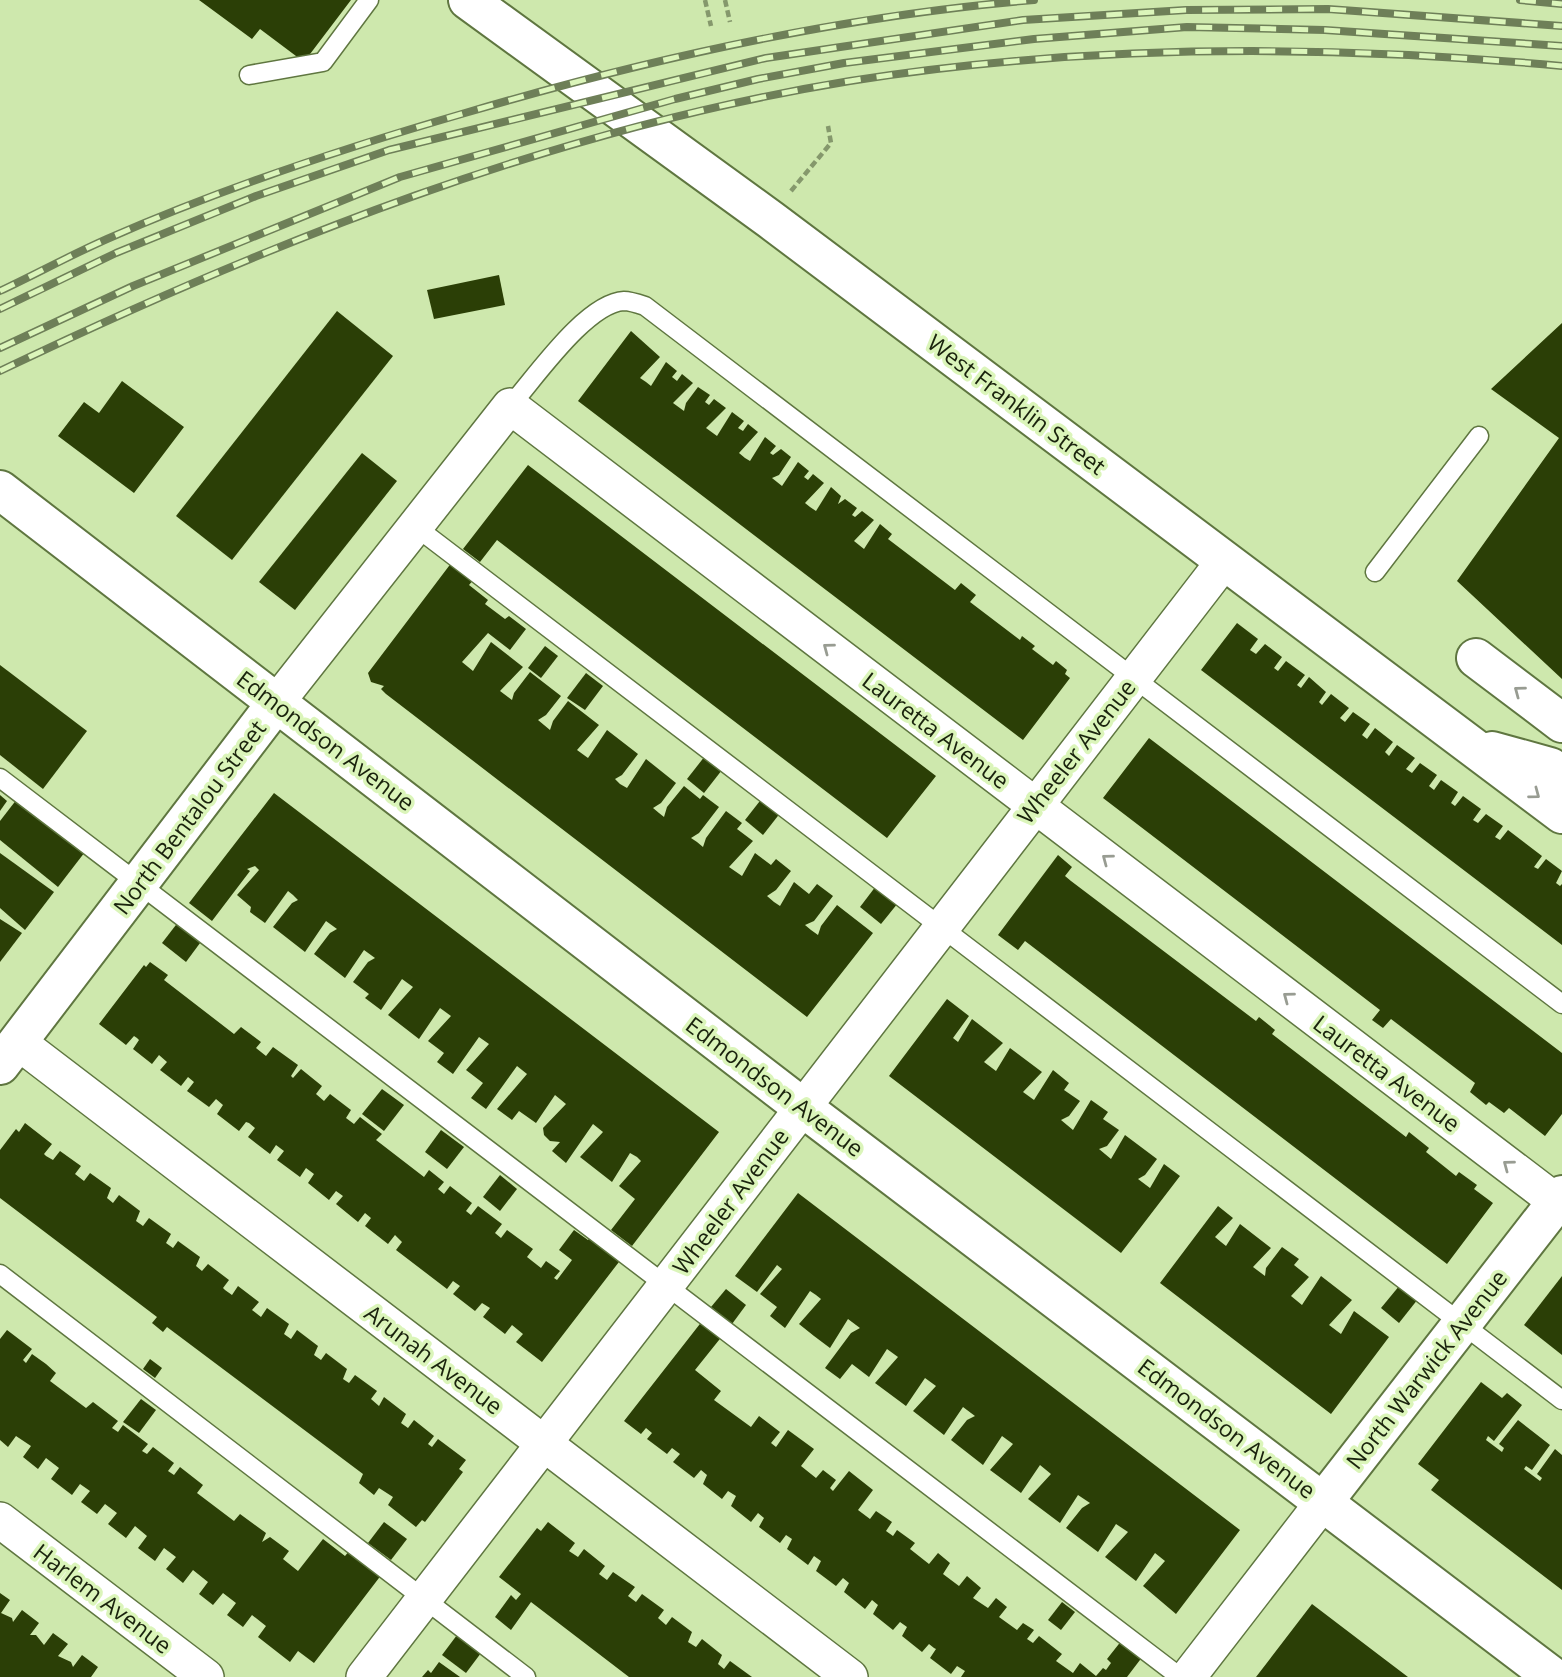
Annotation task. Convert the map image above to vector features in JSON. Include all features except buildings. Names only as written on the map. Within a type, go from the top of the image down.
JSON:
[{"type":"main road","name":"West Franklin Street","points":[[468,0],[697,165],[1562,814]]},
{"type":"main road","name":"Edmondson Avenue","points":[[0,490],[802,1107],[1553,1677]]},
{"type":"main road","points":[[1476,658],[1562,723]]},
{"type":"main road","name":"North Bentalou Street","points":[[9,1053],[277,702]]},
{"type":"main road","points":[[1469,744],[1549,767],[1562,774]]},
{"type":"main road","name":"North Warwick Avenue","points":[[1324,1501],[1560,1201]]},
{"type":"street","name":"North Bentalou Street","points":[[277,702],[510,406]]},
{"type":"street","name":"Lauretta Avenue","points":[[510,406],[1560,1201]]},
{"type":"street","name":"Wheeler Avenue","points":[[364,1677],[1225,560]]},
{"type":"street","name":"Arunah Avenue","points":[[9,1053],[544,1443],[850,1677]]},
{"type":"street","name":"North Warwick Avenue","points":[[1188,1677],[1324,1501]]},
{"type":"street","name":"Harlem Avenue","points":[[0,1520],[206,1677]]},
{"type":"lane","points":[[249,75],[323,62],[369,0]]},
{"type":"lane","points":[[510,406],[589,316],[625,301],[645,306],[1562,1004]]},
{"type":"lane","points":[[1375,572],[1479,436]]},
{"type":"lane","points":[[416,527],[1562,1400]]},
{"type":"lane","points":[[0,778],[1180,1677]]},
{"type":"lane","points":[[0,1275],[526,1677]]},
{"type":"path","points":[[705,0],[711,26]]},
{"type":"path","points":[[725,0],[730,22]]},
{"type":"path","points":[[794,186],[831,143],[828,126]]},
{"type":"railway","points":[[0,291],[107,239],[239,186],[374,140],[535,93],[676,57],[818,28],[962,7],[1034,0]]},
{"type":"railway","points":[[1520,0],[1562,4]]},
{"type":"railway","points":[[0,309],[116,253],[256,196],[389,150],[766,58],[1023,20],[1186,10],[1328,9],[1562,26]]},
{"type":"railway","points":[[0,348],[133,286],[400,177],[675,99],[758,79],[844,63],[1034,39],[1187,27],[1325,30],[1562,46]]},
{"type":"railway","points":[[0,371],[205,278],[309,235],[415,196],[630,128],[740,102],[850,81],[938,69],[1116,54],[1295,51],[1562,66]]}]
